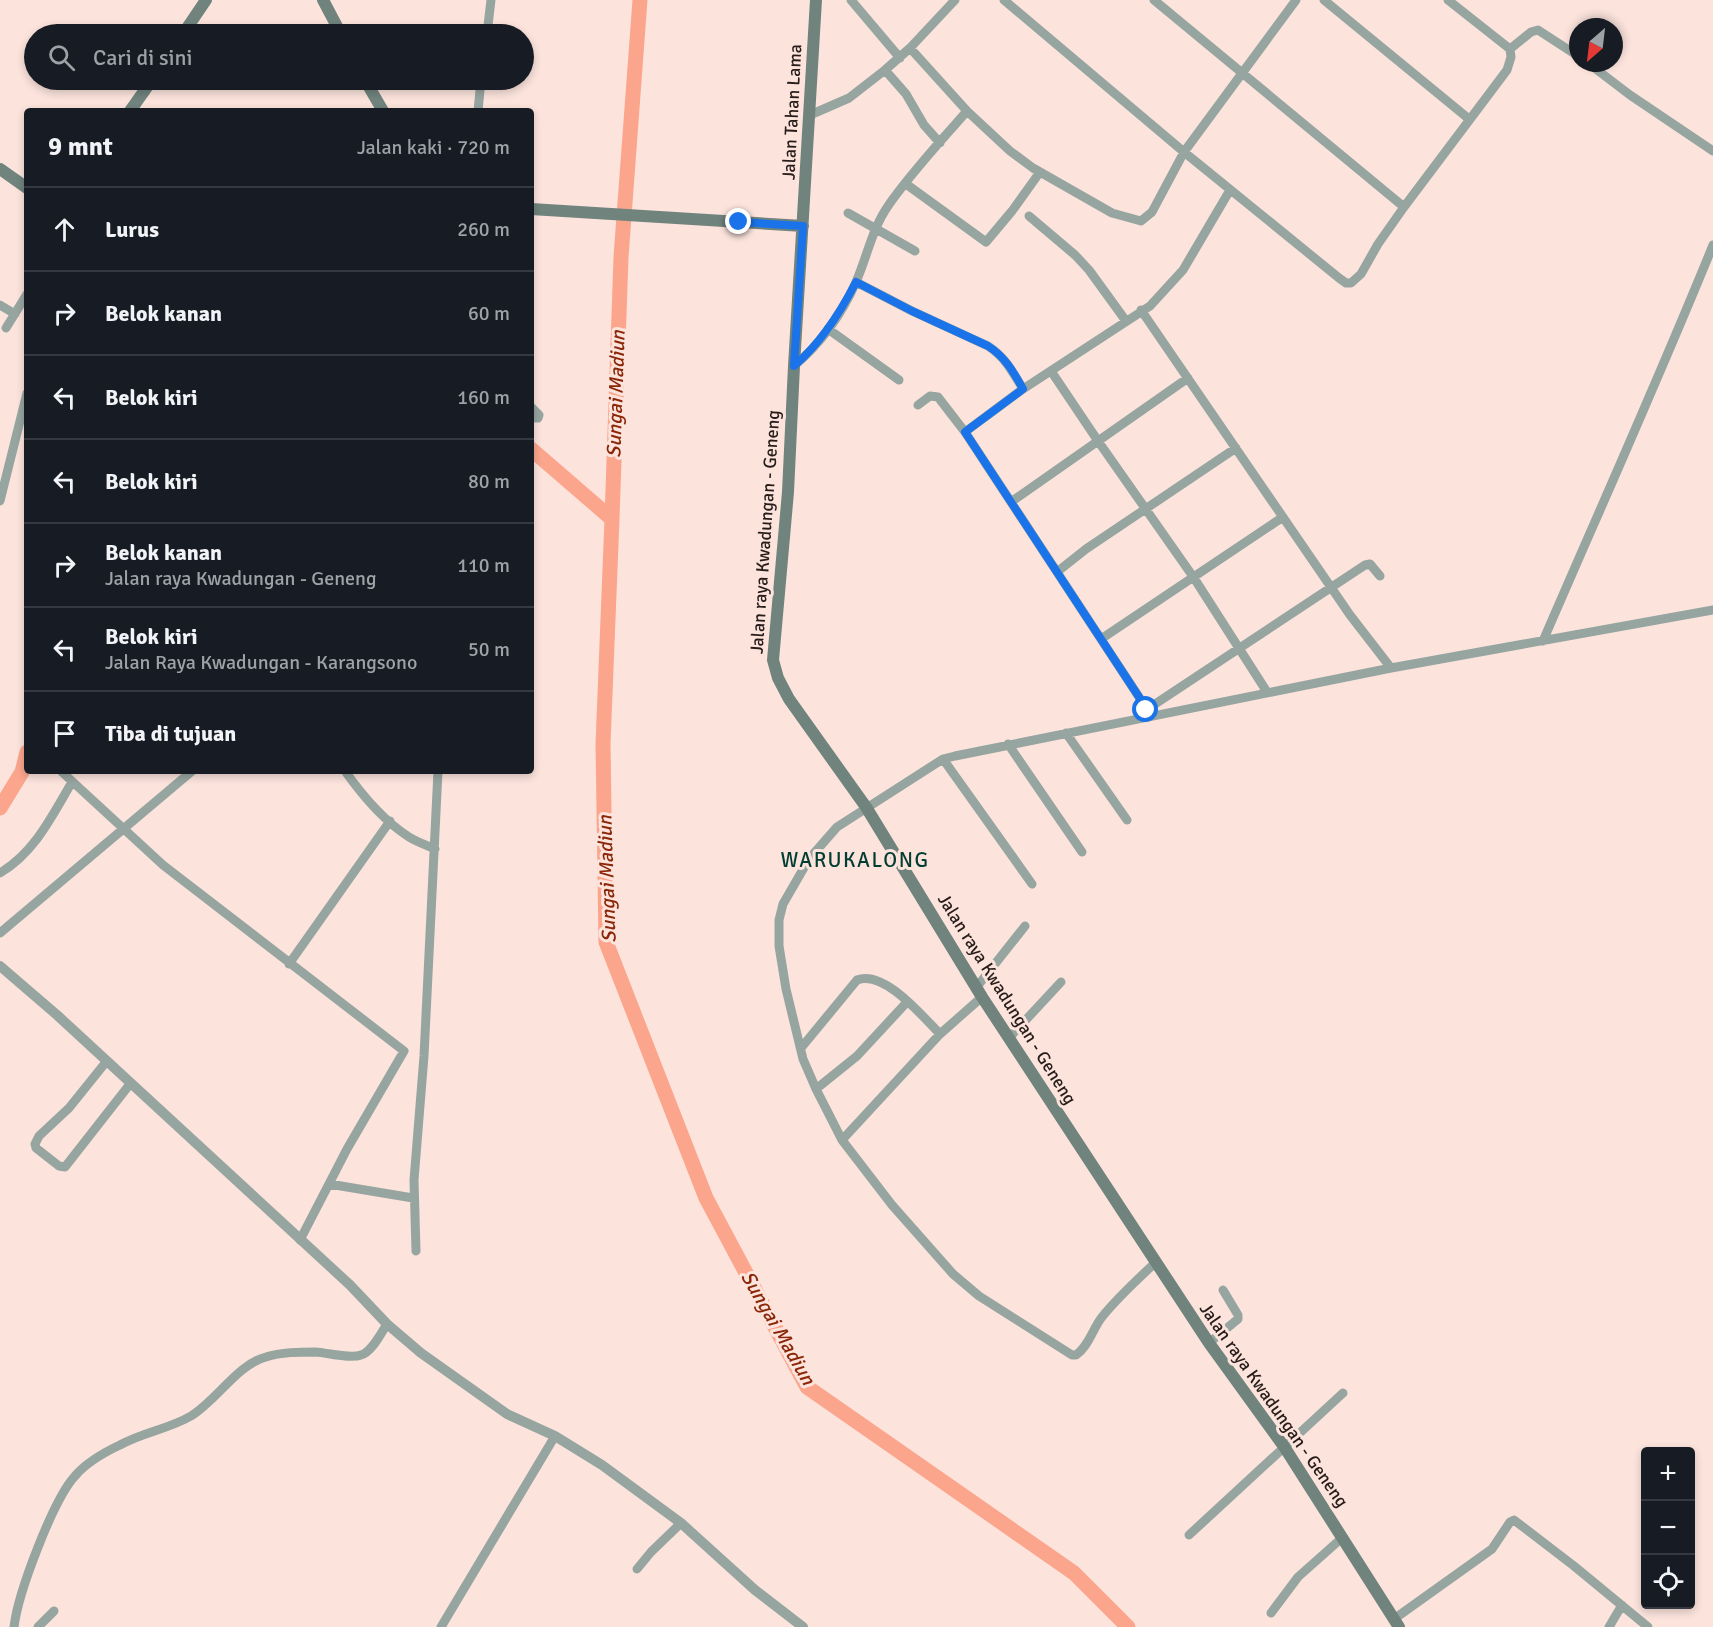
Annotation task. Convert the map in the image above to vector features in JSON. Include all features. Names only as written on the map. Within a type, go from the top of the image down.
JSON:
[{"type":"main road","points":[[190,24],[206,0]]},
{"type":"main road","points":[[323,0],[336,24]]},
{"type":"main road","name":"Jalan Tahan Lama","points":[[803,226],[816,0]]},
{"type":"main road","points":[[132,108],[145,90]]},
{"type":"main road","points":[[371,90],[381,108]]},
{"type":"main road","points":[[0,169],[24,186]]},
{"type":"main road","points":[[534,209],[803,226]]},
{"type":"main road","name":"Jalan raya Kwadungan - Geneng","points":[[803,226],[788,492],[773,660],[778,678],[789,699],[866,807],[979,992],[1155,1263],[1209,1343],[1285,1448],[1397,1623]]},
{"type":"street","points":[[488,24],[490,0]]},
{"type":"street","points":[[851,0],[900,58]]},
{"type":"street","points":[[810,115],[849,98],[885,70],[900,58],[955,0]]},
{"type":"street","points":[[1004,0],[1184,152],[1346,283],[1351,283],[1361,274],[1378,244],[1404,207],[1507,70],[1511,57],[1510,49],[1449,0]]},
{"type":"street","points":[[1154,0],[1404,207]]},
{"type":"street","points":[[910,48],[966,111],[1010,151],[1040,172],[1112,213],[1141,221],[1152,212],[1184,152],[1296,0]]},
{"type":"street","points":[[1324,0],[1469,119]]},
{"type":"street","points":[[1510,49],[1531,32],[1538,30],[1569,50]]},
{"type":"street","points":[[885,70],[906,94],[924,125],[940,143]]},
{"type":"street","points":[[1600,72],[1713,151]]},
{"type":"street","points":[[369,90],[374,108]]},
{"type":"street","points":[[478,108],[480,90]]},
{"type":"street","points":[[794,366],[817,343],[843,308],[887,207],[966,111]]},
{"type":"street","points":[[906,184],[986,242],[1040,172]]},
{"type":"street","points":[[965,432],[1023,389],[1150,306],[1160,297],[1183,270],[1230,190]]},
{"type":"street","points":[[848,213],[915,251]]},
{"type":"street","points":[[1029,216],[1089,270],[1126,321]]},
{"type":"street","points":[[1543,641],[1671,349],[1713,245]]},
{"type":"street","points":[[856,282],[999,353],[1023,389]]},
{"type":"street","points":[[6,328],[24,299]]},
{"type":"street","points":[[0,305],[15,314]]},
{"type":"street","points":[[1141,310],[1283,517],[1391,668]]},
{"type":"street","points":[[828,329],[899,380]]},
{"type":"street","points":[[1051,371],[1194,578],[1267,692]]},
{"type":"street","points":[[1011,502],[1188,378]]},
{"type":"street","points":[[918,405],[930,396],[938,397],[965,432],[1147,713]]},
{"type":"street","points":[[0,501],[24,405]]},
{"type":"street","points":[[1057,572],[1236,448]]},
{"type":"street","points":[[1101,639],[1283,517]]},
{"type":"street","points":[[1147,713],[1238,648],[1365,565],[1370,564],[1380,576]]},
{"type":"street","points":[[1155,1263],[1125,1290],[1101,1318],[1080,1353],[1068,1354],[979,1296],[953,1274],[899,1213],[842,1140],[816,1089],[801,1048],[779,946],[778,920],[783,904],[809,859],[837,827],[943,759],[1147,713],[1713,610]]},
{"type":"street","points":[[1066,733],[1127,820]]},
{"type":"street","points":[[1008,744],[1082,852]]},
{"type":"street","points":[[943,759],[1032,884]]},
{"type":"street","points":[[64,774],[200,895],[404,1051],[300,1240]]},
{"type":"street","points":[[0,933],[188,774]]},
{"type":"street","points":[[347,774],[374,807],[390,822],[408,836],[435,849]]},
{"type":"street","points":[[416,1251],[414,1198],[438,774]]},
{"type":"street","points":[[0,873],[22,858],[35,842],[72,782]]},
{"type":"street","points":[[290,964],[390,822]]},
{"type":"street","points":[[842,1140],[979,992],[1025,926]]},
{"type":"street","points":[[0,966],[351,1285],[387,1324],[421,1353],[507,1414],[555,1436],[602,1465],[681,1523],[755,1590],[803,1627]]},
{"type":"street","points":[[801,1048],[857,980],[863,978],[884,983],[940,1034]]},
{"type":"street","points":[[1009,1038],[1060,982]]},
{"type":"street","points":[[816,1089],[857,1056],[907,1002]]},
{"type":"street","points":[[106,1062],[69,1108],[39,1136],[34,1144],[36,1148],[59,1166],[65,1167],[130,1084]]},
{"type":"street","points":[[329,1184],[414,1198]]},
{"type":"street","points":[[1209,1343],[1238,1319],[1238,1315],[1223,1290]]},
{"type":"street","points":[[14,1627],[29,1574],[48,1524],[62,1493],[77,1473],[120,1444],[174,1425],[192,1415],[211,1402],[253,1362],[274,1355],[316,1352],[361,1356],[387,1324]]},
{"type":"street","points":[[1189,1535],[1343,1393]]},
{"type":"street","points":[[441,1627],[555,1436]]},
{"type":"street","points":[[1397,1623],[1492,1549],[1510,1522],[1514,1520],[1648,1627]]},
{"type":"street","points":[[637,1569],[681,1523]]},
{"type":"street","points":[[1271,1613],[1298,1577],[1343,1537]]},
{"type":"street","points":[[1609,1627],[1622,1605]]},
{"type":"street","points":[[38,1627],[54,1611]]},
{"type":"waterway","name":"Sungai Madiun","points":[[640,0],[621,257],[603,744],[606,942],[706,1198],[807,1387],[1074,1573],[1128,1627]]},
{"type":"waterway","points":[[534,452],[612,519]]},
{"type":"waterway","points":[[0,808],[22,772],[24,764]]},
{"type":"district","name":"WARUKALONG","points":[[855,860]]},
{"type":"route","points":[[739,222],[803,226],[794,366],[817,343],[843,308],[856,282],[988,346],[1006,361],[1023,389],[965,432],[1146,710]]}]
